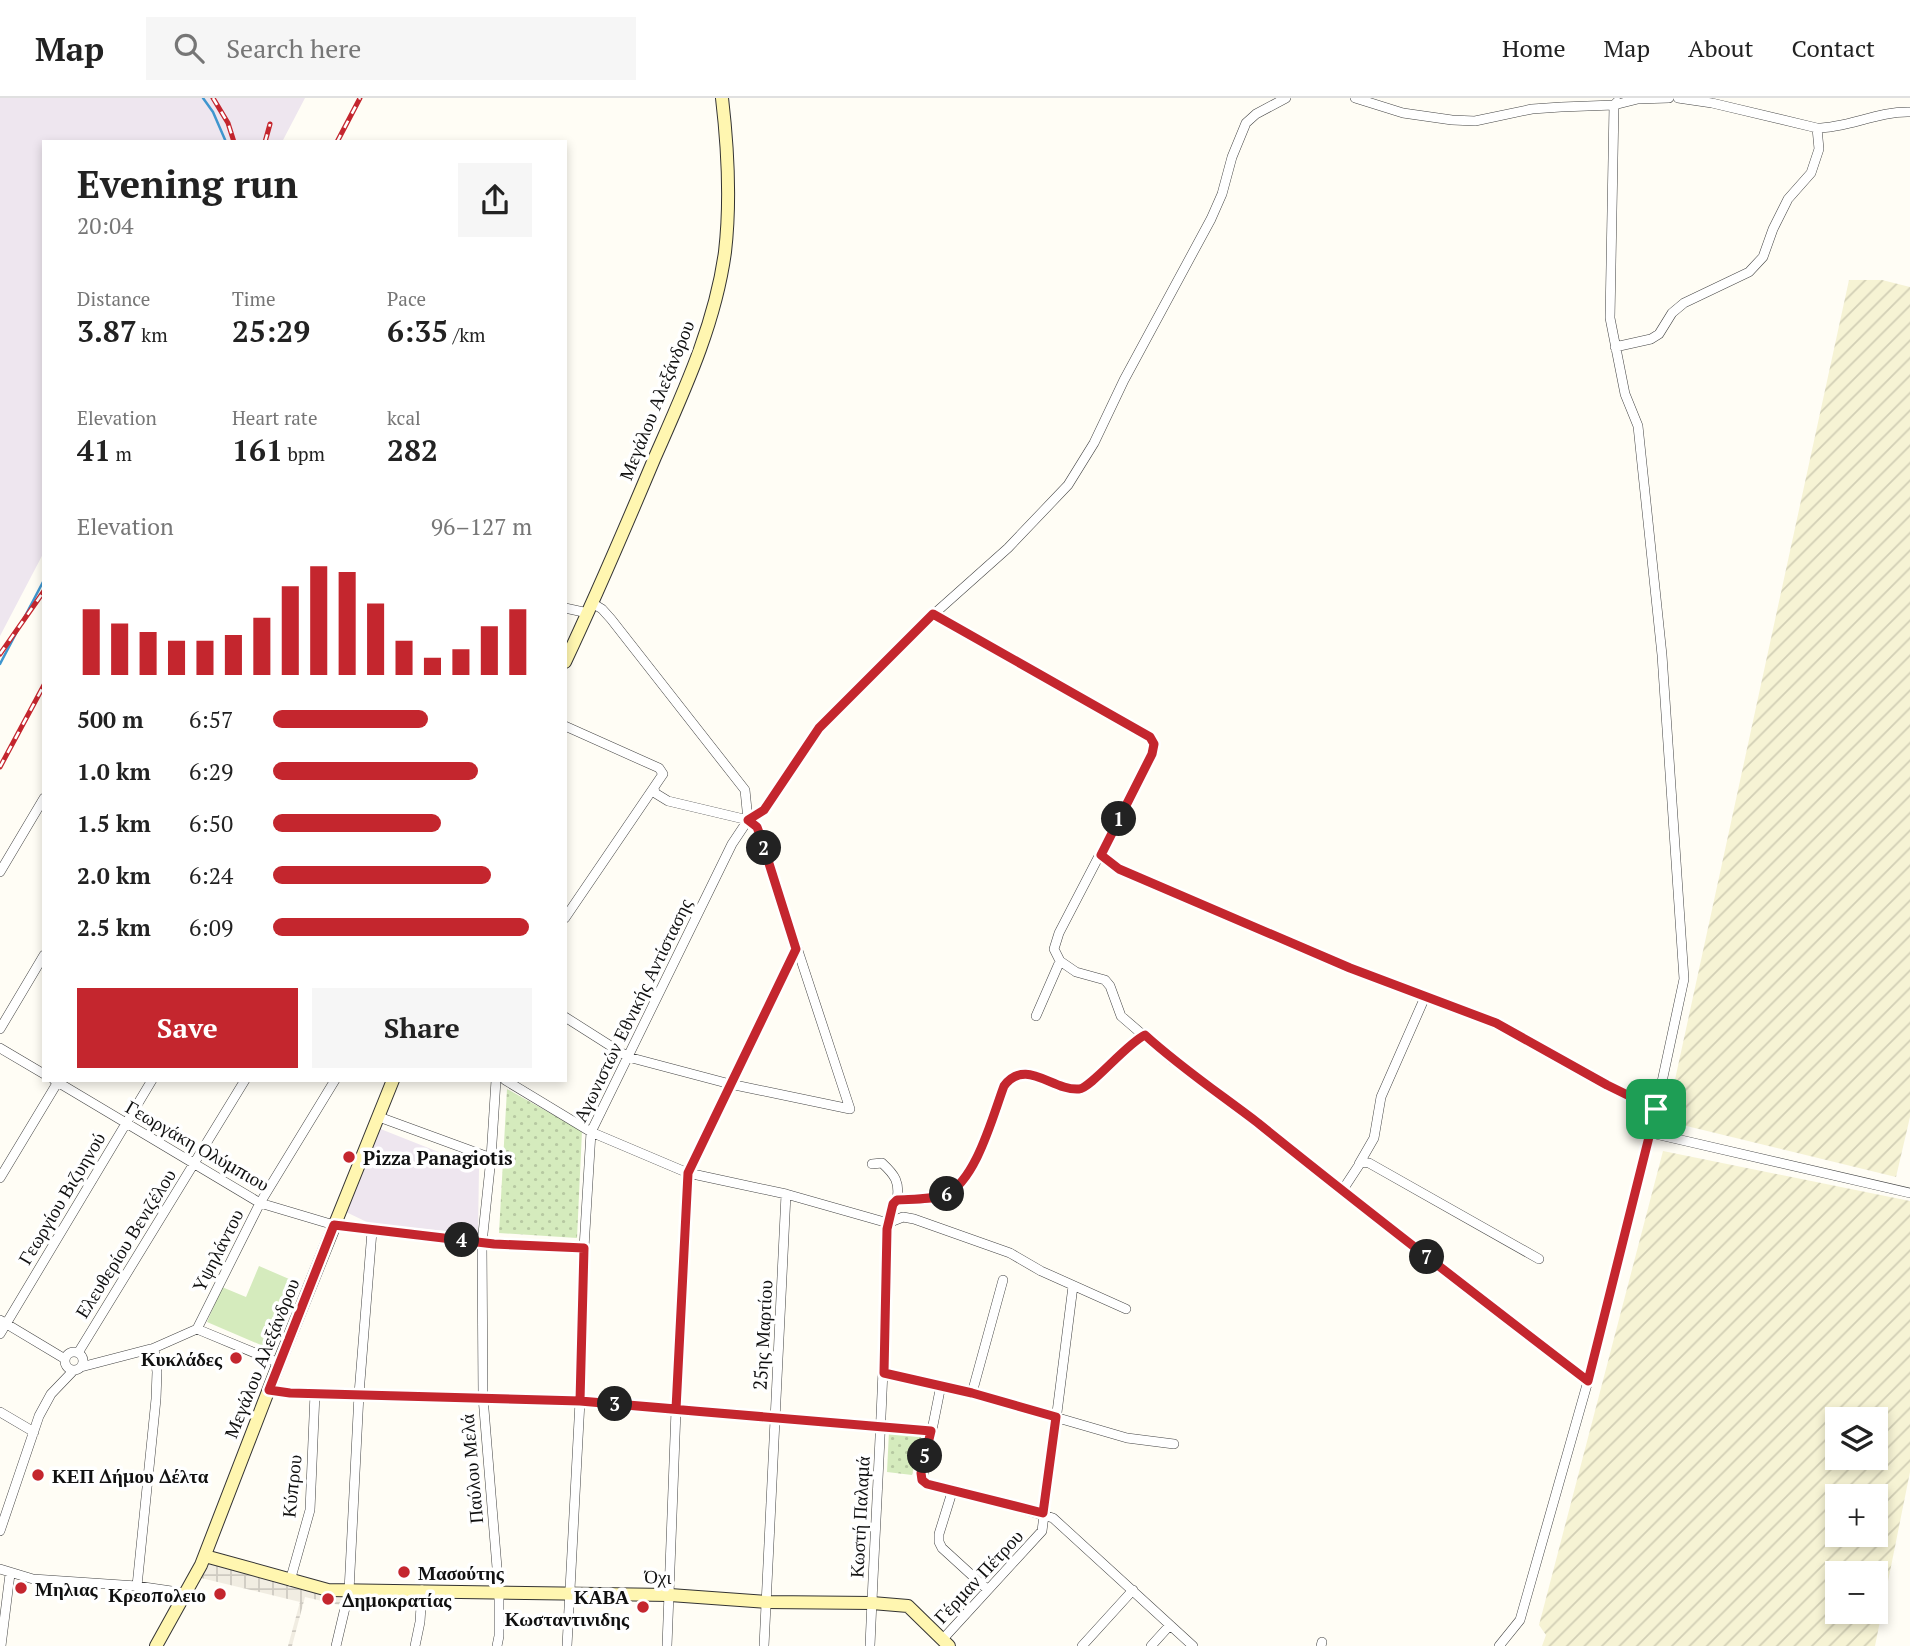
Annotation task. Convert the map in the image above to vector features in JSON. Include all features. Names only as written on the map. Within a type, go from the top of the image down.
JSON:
[{"type":"street","name":"Μεγάλου Αλεξάνδρου","points":[[567,658],[691,376],[716,298],[724,253],[729,189],[722,98]]},
{"type":"street","name":"Αγωνιστών Εθνικής Αντίστασης","points":[[567,1646],[580,1401],[584,1248],[592,1132],[732,844],[748,820],[764,810],[819,728],[933,614],[1008,548],[1068,485],[1094,443],[1124,380],[1211,219],[1222,194],[1232,157],[1247,123],[1255,114],[1286,98]]},
{"type":"street","points":[[1355,98],[1414,115],[1475,121],[1532,109],[1669,98]]},
{"type":"street","points":[[1678,98],[1712,103],[1816,128],[1826,128],[1881,114],[1910,112]]},
{"type":"street","points":[[1499,1646],[1520,1620],[1588,1381],[1651,1133],[1685,970],[1662,655],[1638,426],[1625,394],[1611,318],[1617,102]]},
{"type":"street","points":[[1615,347],[1651,339],[1659,334],[1672,313],[1684,303],[1749,272],[1763,257],[1788,199],[1811,173],[1819,149],[1816,128]]},
{"type":"street","points":[[567,608],[603,609],[745,790],[748,820]]},
{"type":"street","points":[[933,614],[1104,710],[1153,741],[1152,754],[1055,942],[1054,949],[1060,961],[1076,972],[1105,980],[1110,986],[1121,1016],[1172,1060],[1212,1087],[1588,1381]]},
{"type":"street","points":[[567,727],[659,768],[663,774],[567,915]]},
{"type":"street","points":[[567,1018],[628,1057],[730,1084],[850,1109],[757,827],[748,820],[668,801],[655,793],[654,788]]},
{"type":"street","points":[[0,872],[42,802]]},
{"type":"street","points":[[1101,855],[1119,869],[1350,968],[1496,1023],[1656,1109]]},
{"type":"street","points":[[667,1646],[688,1173],[796,949]]},
{"type":"street","points":[[0,1029],[42,958]]},
{"type":"street","points":[[1036,1016],[1060,961]]},
{"type":"street","points":[[1342,1191],[1374,1138],[1381,1097],[1424,997]]},
{"type":"street","points":[[872,1164],[882,1163],[894,1174],[898,1186],[897,1200],[938,1197],[958,1187],[974,1163],[1004,1086],[1016,1074],[1030,1074],[1068,1088],[1083,1089],[1134,1040],[1145,1035]]},
{"type":"street","points":[[0,1048],[42,1073]]},
{"type":"street","points":[[0,1178],[56,1082]]},
{"type":"street","name":"Γεωργάκη Ολύμπιου","points":[[59,1082],[260,1203],[334,1225],[372,1231],[482,1243],[584,1248]]},
{"type":"street","name":"Γεωργίου Βιζυηνού","points":[[0,1334],[3,1322],[151,1082]]},
{"type":"street","name":"Ελευθερίου Βενιζέλου","points":[[78,1353],[244,1082]]},
{"type":"street","name":"Υψηλάντου","points":[[197,1329],[260,1203],[334,1082]]},
{"type":"street","name":"Μεγάλου Αλεξάνδρου","points":[[156,1646],[205,1556],[392,1082]]},
{"type":"street","name":"Παύλου Μελά","points":[[496,1082],[482,1243],[483,1397],[499,1592],[497,1646]]},
{"type":"street","points":[[508,1082],[592,1132],[688,1173],[786,1194],[888,1223],[903,1217],[914,1219],[1010,1253],[1041,1271],[1126,1309]]},
{"type":"street","points":[[379,1117],[491,1158]]},
{"type":"street","points":[[1651,1133],[1910,1193]]},
{"type":"street","points":[[1359,1164],[1369,1163],[1539,1259]]},
{"type":"street","name":"25ης Μαρτίου","points":[[764,1646],[786,1194]]},
{"type":"street","name":"Κωστή Παλαμά","points":[[870,1646],[882,1427],[888,1223],[893,1204],[897,1200]]},
{"type":"street","points":[[336,1646],[349,1591],[359,1394],[372,1231]]},
{"type":"street","points":[[972,1393],[1003,1280]]},
{"type":"street","name":"Γέρμαν Πέτρου","points":[[946,1643],[988,1590],[1039,1537],[1044,1523],[1043,1513],[1073,1286]]},
{"type":"street","points":[[3,1322],[65,1360],[68,1368],[154,1348],[197,1329],[279,1363]]},
{"type":"street","points":[[137,1586],[156,1399],[154,1348]]},
{"type":"street","points":[[0,1531],[39,1416],[51,1394],[83,1359],[78,1353],[69,1353],[65,1360]]},
{"type":"street","points":[[884,1373],[972,1393],[1086,1428],[1127,1438],[1174,1444]]},
{"type":"street","points":[[941,1385],[921,1473],[922,1480],[927,1484],[1043,1513],[1061,1525],[1193,1646]]},
{"type":"street","points":[[269,1390],[580,1401],[931,1431]]},
{"type":"street","name":"Κύπρου","points":[[290,1581],[310,1510],[315,1393]]},
{"type":"street","points":[[0,1412],[34,1432]]},
{"type":"street","points":[[953,1489],[939,1542],[942,1548],[988,1590]]},
{"type":"street","points":[[205,1556],[290,1581],[349,1591]]},
{"type":"street","points":[[0,1569],[33,1579],[185,1592]]},
{"type":"street","points":[[1,1646],[10,1574]]},
{"type":"street","points":[[415,1646],[422,1590]]},
{"type":"street","points":[[1082,1646],[1133,1590]]},
{"type":"street","name":"Όχι","points":[[349,1591],[570,1592],[908,1606],[946,1643]]},
{"type":"street","points":[[1151,1646],[1170,1625]]},
{"type":"shaded area","points":[[0,98],[305,98],[283,140],[42,140],[42,556],[0,636]]},
{"type":"shaded area","points":[[1849,280],[1882,280],[1910,287],[1910,1117],[1896,1177],[1666,1121]]},
{"type":"shaded area","points":[[378,1128],[479,1168],[478,1234],[371,1224],[346,1212]]},
{"type":"shaded area","points":[[1663,1151],[1910,1201],[1910,1472],[1888,1581],[1888,1561],[1825,1561],[1825,1624],[1879,1624],[1875,1646],[1542,1646],[1546,1635],[1539,1625]]},
{"type":"shaded area","name":"Δημοκρατίας","points":[[212,1557],[343,1594],[339,1605],[305,1597],[292,1646],[288,1646],[300,1602],[201,1578]]},
{"type":"green space","points":[[507,1089],[582,1131],[577,1238],[499,1233]]},
{"type":"green space","points":[[259,1266],[296,1282],[268,1348],[207,1322],[222,1287],[246,1297]]},
{"type":"green space","points":[[889,1431],[922,1433],[912,1475],[887,1472]]},
{"type":"waterway","points":[[203,98],[213,112],[225,140]]},
{"type":"waterway","points":[[0,664],[42,584]]},
{"type":"railway","points":[[213,98],[228,123],[233,140]]},
{"type":"railway","points":[[338,140],[360,98]]},
{"type":"railway","points":[[266,140],[270,124]]},
{"type":"railway","points":[[0,654],[42,594]]},
{"type":"railway","points":[[0,767],[42,689]]},
{"type":"place","name":"Pizza Panagiotis","points":[[349,1157]]},
{"type":"place","name":"Κυκλάδες","points":[[236,1358]]},
{"type":"place","name":"ΚΕΠ Δήμου Δέλτα","points":[[38,1475]]},
{"type":"place","name":"Μασούτης","points":[[404,1572]]},
{"type":"place","name":"Μηλιας","points":[[21,1588]]},
{"type":"place","name":"Κρεοπολειο","points":[[220,1594]]},
{"type":"place","name":"Δημοκρατίας","points":[[328,1599]]},
{"type":"place","name":"ΚΑΒΑ Κωσταντινιδης","points":[[643,1607]]},
{"type":"route","points":[[1656,1109],[1496,1023],[1350,968],[1119,869],[1101,855],[1152,754],[1153,741],[933,614],[819,728],[799,754],[764,810],[748,820],[757,827],[796,949],[688,1173],[676,1409],[580,1401],[290,1393],[269,1390],[334,1225],[494,1244],[584,1248],[580,1401],[931,1431],[921,1473],[922,1480],[927,1484],[1043,1513],[1056,1417],[941,1385],[884,1373],[887,1229],[893,1204],[897,1200],[938,1197],[958,1187],[974,1163],[1004,1086],[1016,1074],[1030,1074],[1068,1088],[1083,1089],[1134,1040],[1145,1035],[1172,1060],[1212,1087],[1399,1236],[1588,1381],[1656,1109]]}]
